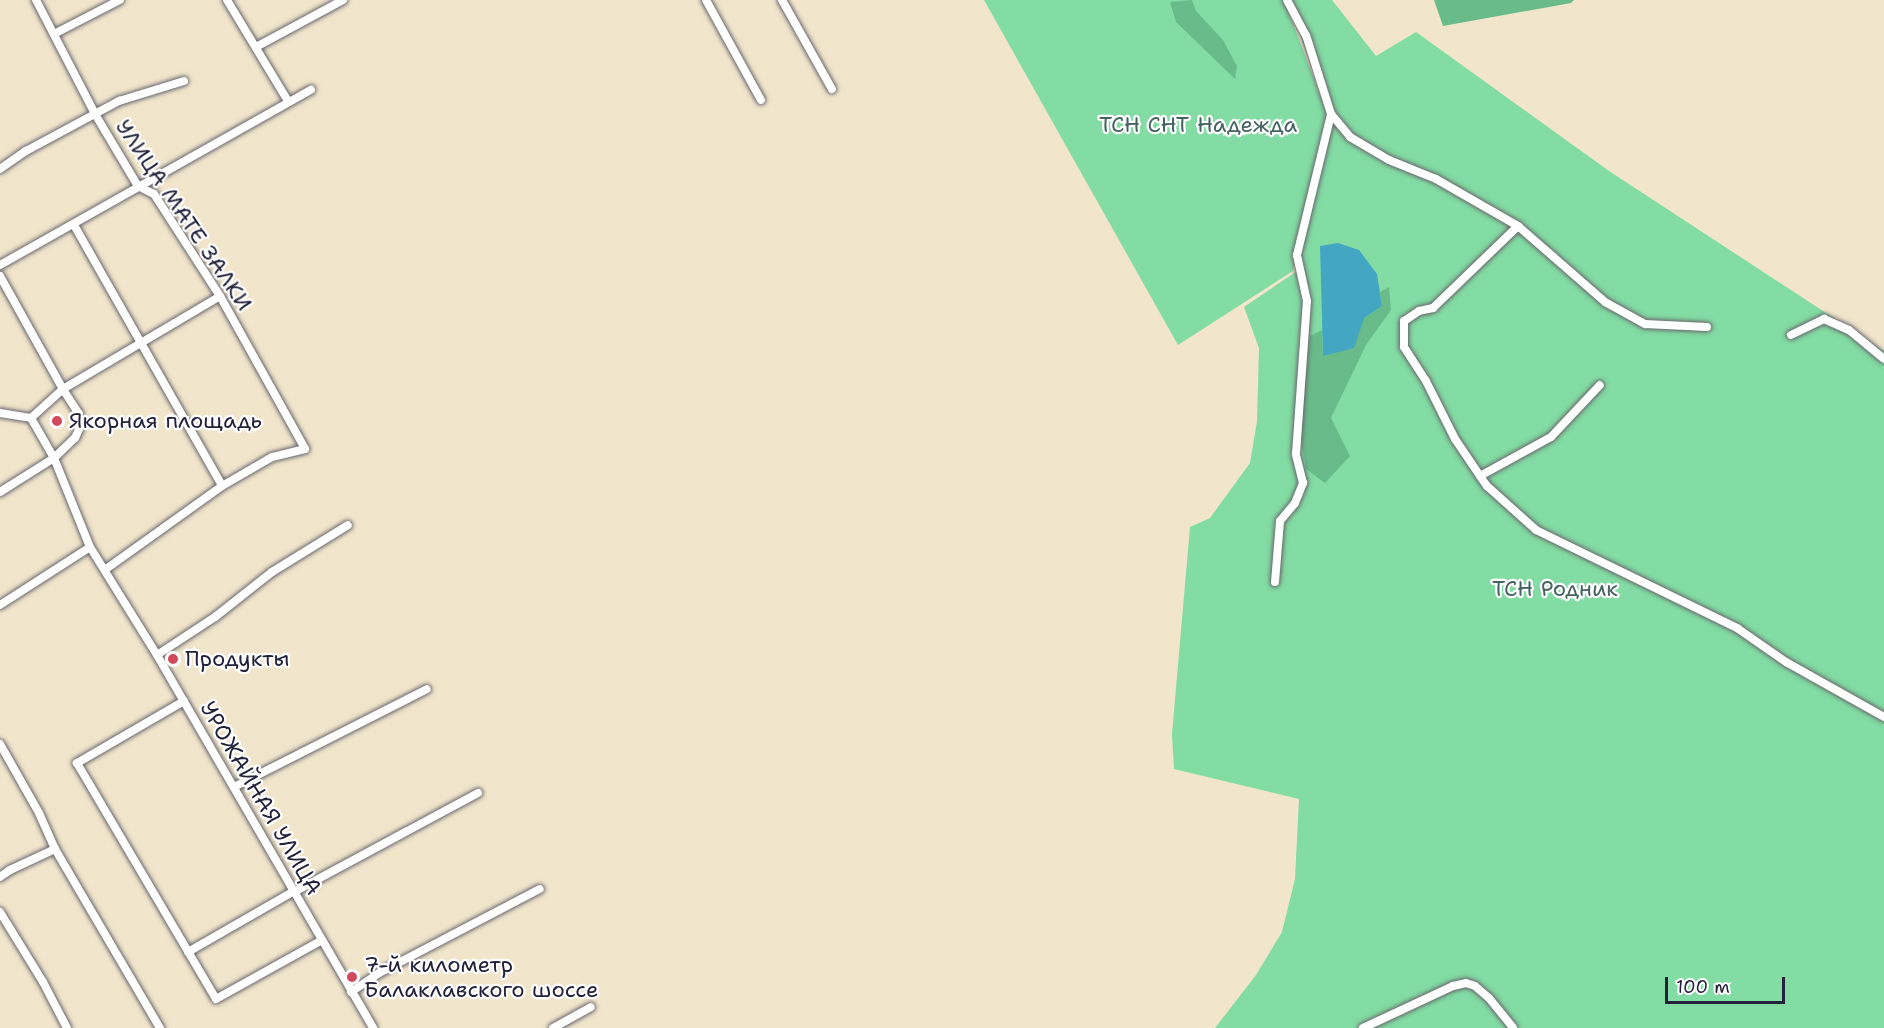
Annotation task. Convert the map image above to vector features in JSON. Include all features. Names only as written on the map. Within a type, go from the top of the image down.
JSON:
[{"type":"street","name":"УЛИЦА МАТЕ ЗАЛКИ","points":[[36,0],[95,114],[138,186],[154,194],[220,296],[305,449],[272,457],[222,486]]},
{"type":"street","points":[[54,34],[120,0]]},
{"type":"street","points":[[227,0],[288,101]]},
{"type":"street","points":[[256,47],[343,0]]},
{"type":"street","points":[[706,0],[761,100]]},
{"type":"street","points":[[782,0],[832,89]]},
{"type":"street","points":[[1287,0],[1306,35],[1331,114],[1350,137],[1389,160],[1436,179],[1518,226],[1605,302],[1645,324],[1707,327]]},
{"type":"street","points":[[0,169],[23,156],[26,151],[133,94],[184,81]]},
{"type":"street","points":[[0,266],[311,90]]},
{"type":"street","points":[[1275,582],[1280,520],[1295,503],[1303,483],[1296,454],[1307,301],[1297,255],[1331,114]]},
{"type":"street","points":[[74,225],[222,486],[106,569]]},
{"type":"street","points":[[1518,226],[1433,308],[1419,311],[1404,321],[1404,347],[1426,381],[1455,439],[1487,486],[1536,530],[1737,628],[1786,662],[1884,717]]},
{"type":"street","points":[[0,276],[80,421],[75,438],[54,458],[0,492]]},
{"type":"street","points":[[31,418],[63,389],[220,296]]},
{"type":"street","points":[[1791,335],[1824,318],[1849,330],[1884,359]]},
{"type":"street","points":[[1480,476],[1551,437],[1600,385]]},
{"type":"street","points":[[0,413],[31,418]]},
{"type":"street","points":[[31,418],[54,458]]},
{"type":"street","name":"УРОЖАЙНАЯ УЛИЦА","points":[[54,458],[90,547],[106,569],[184,701],[372,1028]]},
{"type":"street","points":[[157,655],[215,617],[272,572],[348,525]]},
{"type":"street","points":[[0,605],[90,547]]},
{"type":"street","points":[[234,787],[427,689]]},
{"type":"street","points":[[184,701],[77,763],[216,999],[322,940]]},
{"type":"street","points":[[0,744],[39,813],[55,849],[160,1028]]},
{"type":"street","points":[[188,952],[294,892],[478,794]]},
{"type":"street","points":[[0,877],[55,849]]},
{"type":"street","points":[[351,992],[381,972],[540,889]]},
{"type":"street","points":[[0,912],[44,982],[67,1028]]},
{"type":"street","points":[[1363,1028],[1453,986],[1466,983],[1475,986],[1489,998],[1513,1028]]},
{"type":"street","points":[[553,1028],[591,1007]]},
{"type":"green space","name":"ТСН СНТ Надежда","points":[[984,0],[1284,0],[1328,116],[1293,271],[1178,345]]},
{"type":"green space","points":[[1192,0],[1196,11],[1223,40],[1237,66],[1235,79],[1176,22],[1170,2]]},
{"type":"green space","name":"ТСН Родник","points":[[1287,0],[1332,0],[1376,56],[1416,32],[1609,171],[1884,351],[1884,1028],[1215,1028],[1256,975],[1282,932],[1295,879],[1299,799],[1174,769],[1172,734],[1190,527],[1210,518],[1250,463],[1257,421],[1259,348],[1244,307],[1297,271],[1332,122]]},
{"type":"green space","points":[[1434,0],[1574,0],[1571,3],[1443,26]]},
{"type":"green space","points":[[1389,287],[1391,310],[1366,345],[1331,418],[1350,456],[1325,483],[1306,469],[1300,433],[1310,336],[1322,330],[1323,356],[1364,318],[1382,306],[1380,292]]},
{"type":"water","points":[[1338,243],[1359,250],[1377,274],[1382,306],[1364,318],[1354,348],[1323,356],[1320,246]]},
{"type":"place","name":"Якорная площадь","points":[[57,421]]},
{"type":"place","name":"Продукты","points":[[173,659]]},
{"type":"place","name":"7-й километр Балаклавского шоссе","points":[[352,977]]}]
